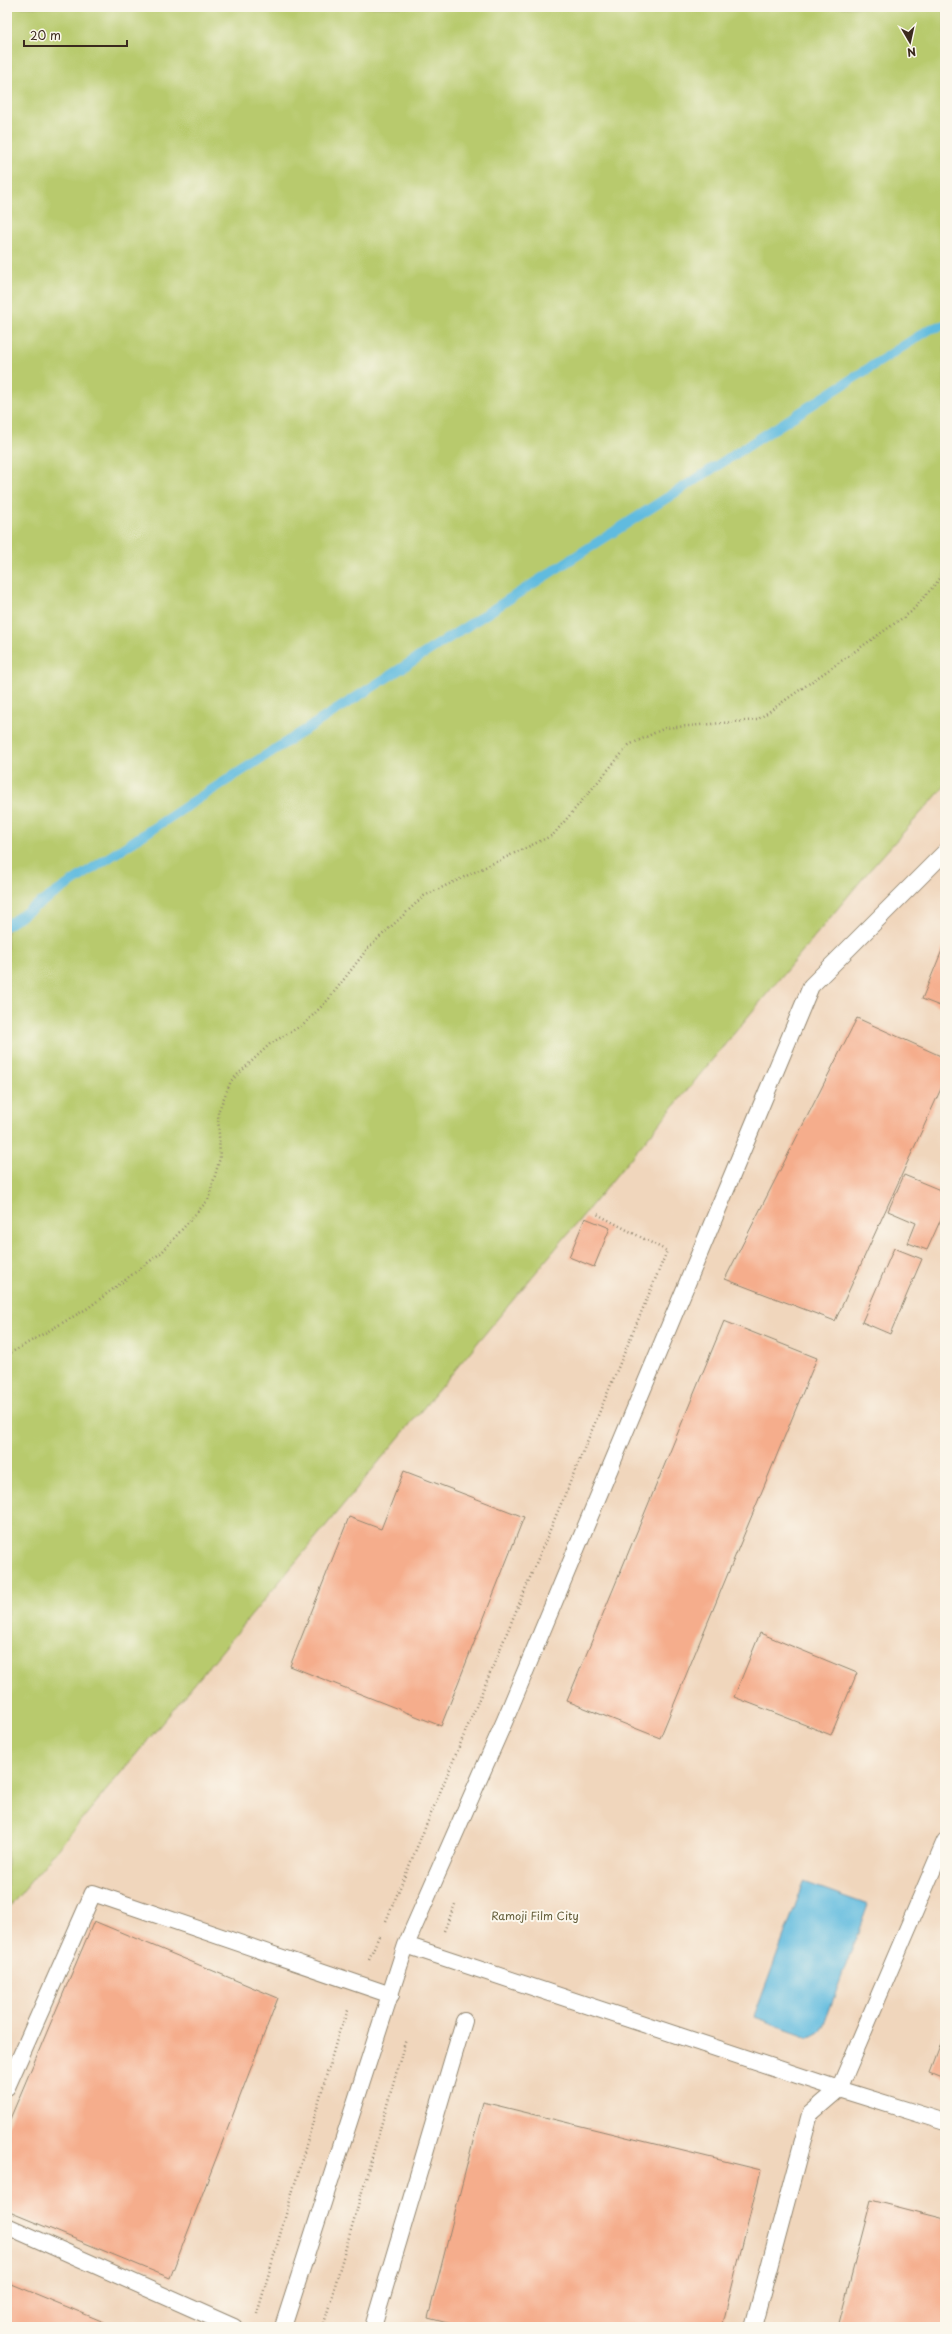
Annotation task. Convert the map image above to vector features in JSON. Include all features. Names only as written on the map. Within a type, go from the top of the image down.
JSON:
[{"type":"lane","points":[[283,2327],[406,1945],[505,1720],[811,986],[945,852]]},
{"type":"lane","points":[[753,2327],[810,2114],[839,2089],[945,1842]]},
{"type":"lane","points":[[7,2087],[93,1893],[391,1995]]},
{"type":"lane","points":[[406,1945],[839,2089],[945,2122]]},
{"type":"lane","points":[[373,2327],[464,2021]]},
{"type":"lane","points":[[7,2226],[234,2327]]},
{"type":"path","points":[[7,1355],[88,1308],[162,1252],[208,1200],[220,1158],[218,1112],[231,1081],[270,1044],[304,1024],[328,1000],[368,948],[424,896],[553,835],[629,746],[665,728],[757,720],[911,612],[945,573]]},
{"type":"path","points":[[383,1926],[667,1251],[595,1212]]},
{"type":"path","points":[[435,1954],[458,1896]]},
{"type":"path","points":[[255,2319],[339,2032],[380,1933]]},
{"type":"path","points":[[323,2327],[407,2033]]},
{"type":"shaded area","name":"Ramoji Film City","points":[[945,786],[945,2327],[7,2327],[7,1910],[868,872]]},
{"type":"green space","points":[[7,7],[945,7],[945,786],[868,872],[7,1910]]},
{"type":"water","points":[[804,1882],[868,1905],[822,2030],[809,2037],[754,2017]]},
{"type":"building","points":[[945,943],[945,1008],[922,999]]},
{"type":"building","points":[[857,1018],[945,1058],[945,1080],[835,1321],[725,1279]]},
{"type":"building","points":[[904,1175],[945,1192],[945,1210],[927,1250],[908,1243],[916,1223],[888,1211]]},
{"type":"building","points":[[585,1218],[610,1228],[594,1267],[569,1257]]},
{"type":"building","points":[[894,1248],[922,1259],[890,1334],[862,1322]]},
{"type":"building","points":[[724,1321],[817,1358],[660,1738],[567,1701]]},
{"type":"building","points":[[404,1471],[524,1517],[441,1726],[290,1666],[349,1517],[381,1529]]},
{"type":"building","points":[[760,1633],[857,1673],[831,1735],[734,1697]]},
{"type":"building","points":[[94,1921],[278,1998],[170,2278],[7,2211],[7,2126]]},
{"type":"building","points":[[945,2033],[945,2079],[930,2073]]},
{"type":"building","points":[[483,2102],[761,2170],[722,2327],[464,2327],[428,2318]]},
{"type":"building","points":[[871,2200],[945,2219],[945,2327],[838,2327]]},
{"type":"building","points":[[7,2282],[116,2327],[7,2327]]},
{"type":"waterway","points":[[7,925],[196,800],[930,329],[945,325]]}]
